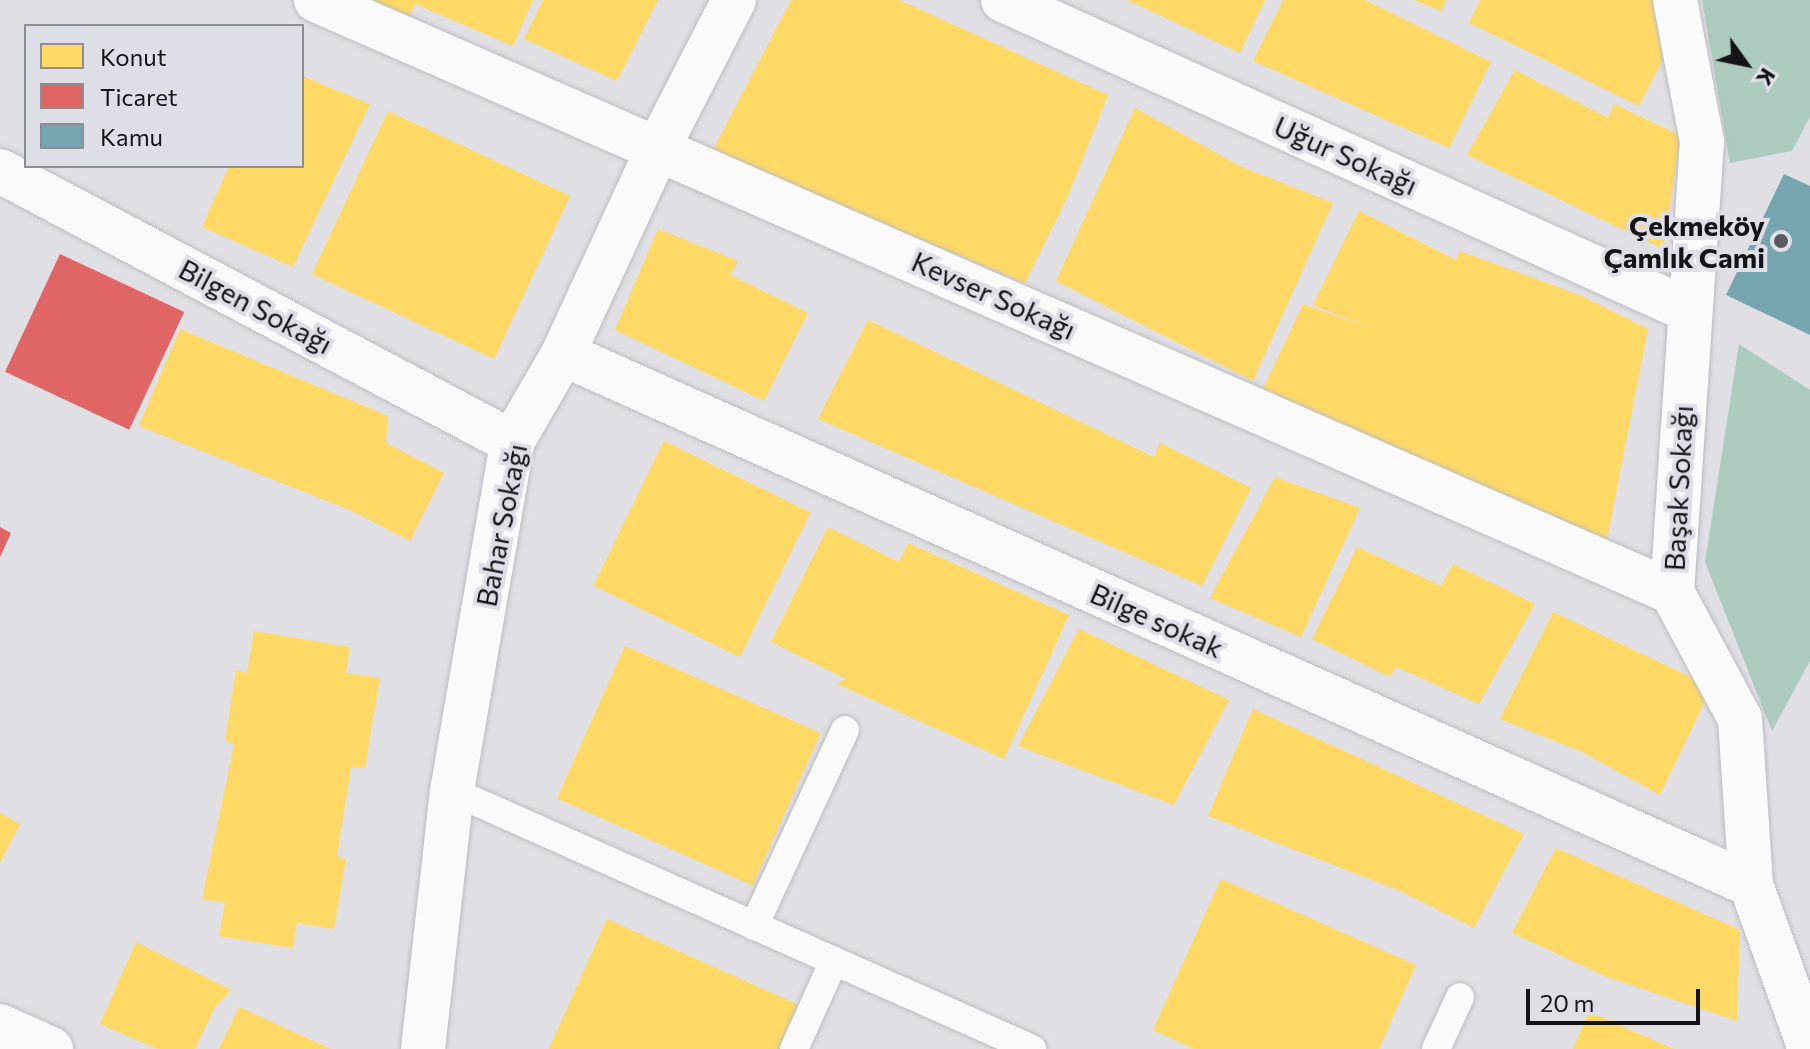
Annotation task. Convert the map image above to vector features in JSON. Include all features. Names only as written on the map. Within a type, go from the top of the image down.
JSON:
[{"type":"street","name":"Kevser Sokağı","points":[[316,0],[1672,592]]},
{"type":"street","name":"Bahar Sokağı","points":[[423,1049],[452,791],[512,442],[563,354],[658,148],[734,0]]},
{"type":"street","name":"Uğur Sokağı","points":[[1003,0],[1688,310]]},
{"type":"street","name":"Başak Sokağı","points":[[1675,0],[1702,141],[1688,310],[1672,592],[1740,719],[1751,885],[1810,1049]]},
{"type":"street","name":"Bilgen Sokağı","points":[[0,171],[512,442]]},
{"type":"street","name":"Bilge sokak","points":[[563,354],[1751,885]]},
{"type":"street","points":[[0,1026],[51,1049]]},
{"type":"lane","points":[[754,926],[845,730]]},
{"type":"lane","points":[[452,791],[1032,1049]]},
{"type":"lane","points":[[794,1049],[834,961]]},
{"type":"lane","points":[[1436,1049],[1460,997]]},
{"type":"green space","points":[[1702,0],[1810,0],[1810,117],[1792,151],[1730,163]]},
{"type":"green space","points":[[1739,344],[1810,390],[1810,661],[1772,731],[1705,562]]},
{"type":"building: Konut","points":[[372,0],[533,0],[513,46],[415,4],[409,17]]},
{"type":"building: Konut","points":[[543,0],[658,0],[617,81],[524,39]]},
{"type":"building: Konut","points":[[791,0],[899,0],[1108,95],[1069,194],[1025,283],[712,152]]},
{"type":"building: Konut","points":[[1127,0],[1265,0],[1240,53]]},
{"type":"building: Konut","points":[[1283,0],[1365,0],[1491,62],[1449,148],[1253,61]]},
{"type":"building: Konut","points":[[1414,0],[1446,0],[1441,11]]},
{"type":"building: Konut","points":[[1480,0],[1658,0],[1662,61],[1639,106],[1469,23]]},
{"type":"building: Konut","points":[[1515,70],[1608,118],[1614,104],[1681,136],[1663,249],[1467,155]]},
{"type":"building: Konut","points":[[304,77],[370,104],[293,267],[202,227],[228,168],[304,168]]},
{"type":"building: Konut","points":[[1135,108],[1240,166],[1333,203],[1253,381],[1056,281]]},
{"type":"building: Konut","points":[[388,111],[570,196],[494,359],[312,274]]},
{"type":"building: Konut","points":[[1359,211],[1456,260],[1460,251],[1582,296],[1648,329],[1605,550],[1263,389],[1303,304],[1373,329],[1313,305]]},
{"type":"building: Konut","points":[[658,229],[738,261],[730,275],[808,313],[764,401],[615,330]]},
{"type":"building: Konut","points":[[868,320],[1154,457],[1160,443],[1251,488],[1202,586],[818,419]]},
{"type":"building: Konut","points":[[180,329],[388,416],[386,443],[444,473],[410,541],[352,511],[139,426]]},
{"type":"building: Konut","points":[[664,441],[811,512],[740,657],[593,586]]},
{"type":"building: Konut","points":[[1275,477],[1360,508],[1301,637],[1210,598]]},
{"type":"building: Konut","points":[[828,527],[899,562],[908,543],[1069,615],[1004,759],[837,684],[846,679],[771,642]]},
{"type":"building: Konut","points":[[1357,547],[1441,586],[1453,564],[1535,604],[1479,704],[1396,667],[1390,677],[1312,639]]},
{"type":"building: Konut","points":[[1553,612],[1712,687],[1660,795],[1582,752],[1500,719]]},
{"type":"building: Konut","points":[[1079,629],[1229,700],[1174,805],[1018,746]]},
{"type":"building: Konut","points":[[254,631],[350,647],[346,673],[380,678],[365,768],[351,767],[337,857],[346,859],[334,929],[297,923],[293,948],[219,936],[225,903],[202,899],[234,745],[225,740],[236,670],[247,673]]},
{"type":"building: Konut","points":[[625,646],[820,733],[753,886],[557,799]]},
{"type":"building: Konut","points":[[1253,709],[1524,834],[1474,928],[1400,891],[1208,816]]},
{"type":"building: Konut","points":[[0,813],[20,824],[0,863]]},
{"type":"building: Konut","points":[[1556,848],[1740,930],[1737,1021],[1607,977],[1512,933]]},
{"type":"building: Konut","points":[[1221,879],[1416,965],[1379,1049],[1194,1049],[1153,1030]]},
{"type":"building: Konut","points":[[607,919],[801,1006],[783,1049],[549,1049]]},
{"type":"building: Konut","points":[[136,942],[231,990],[215,1007],[195,1049],[157,1049],[100,1024]]},
{"type":"building: Konut","points":[[239,1007],[331,1049],[219,1049]]},
{"type":"building: Konut","points":[[1589,1012],[1674,1049],[1573,1049]]},
{"type":"building: Ticaret","points":[[60,254],[184,312],[129,430],[5,372]]},
{"type":"building: Ticaret","points":[[0,527],[11,533],[0,557]]},
{"type":"building: Kamu","name":"Çekmeköy Çamlık Cami","points":[[1784,174],[1810,186],[1810,335],[1726,295]]},
{"type":"place","name":"Çekmeköy Çamlık Cami","points":[[1781,241]]}]
